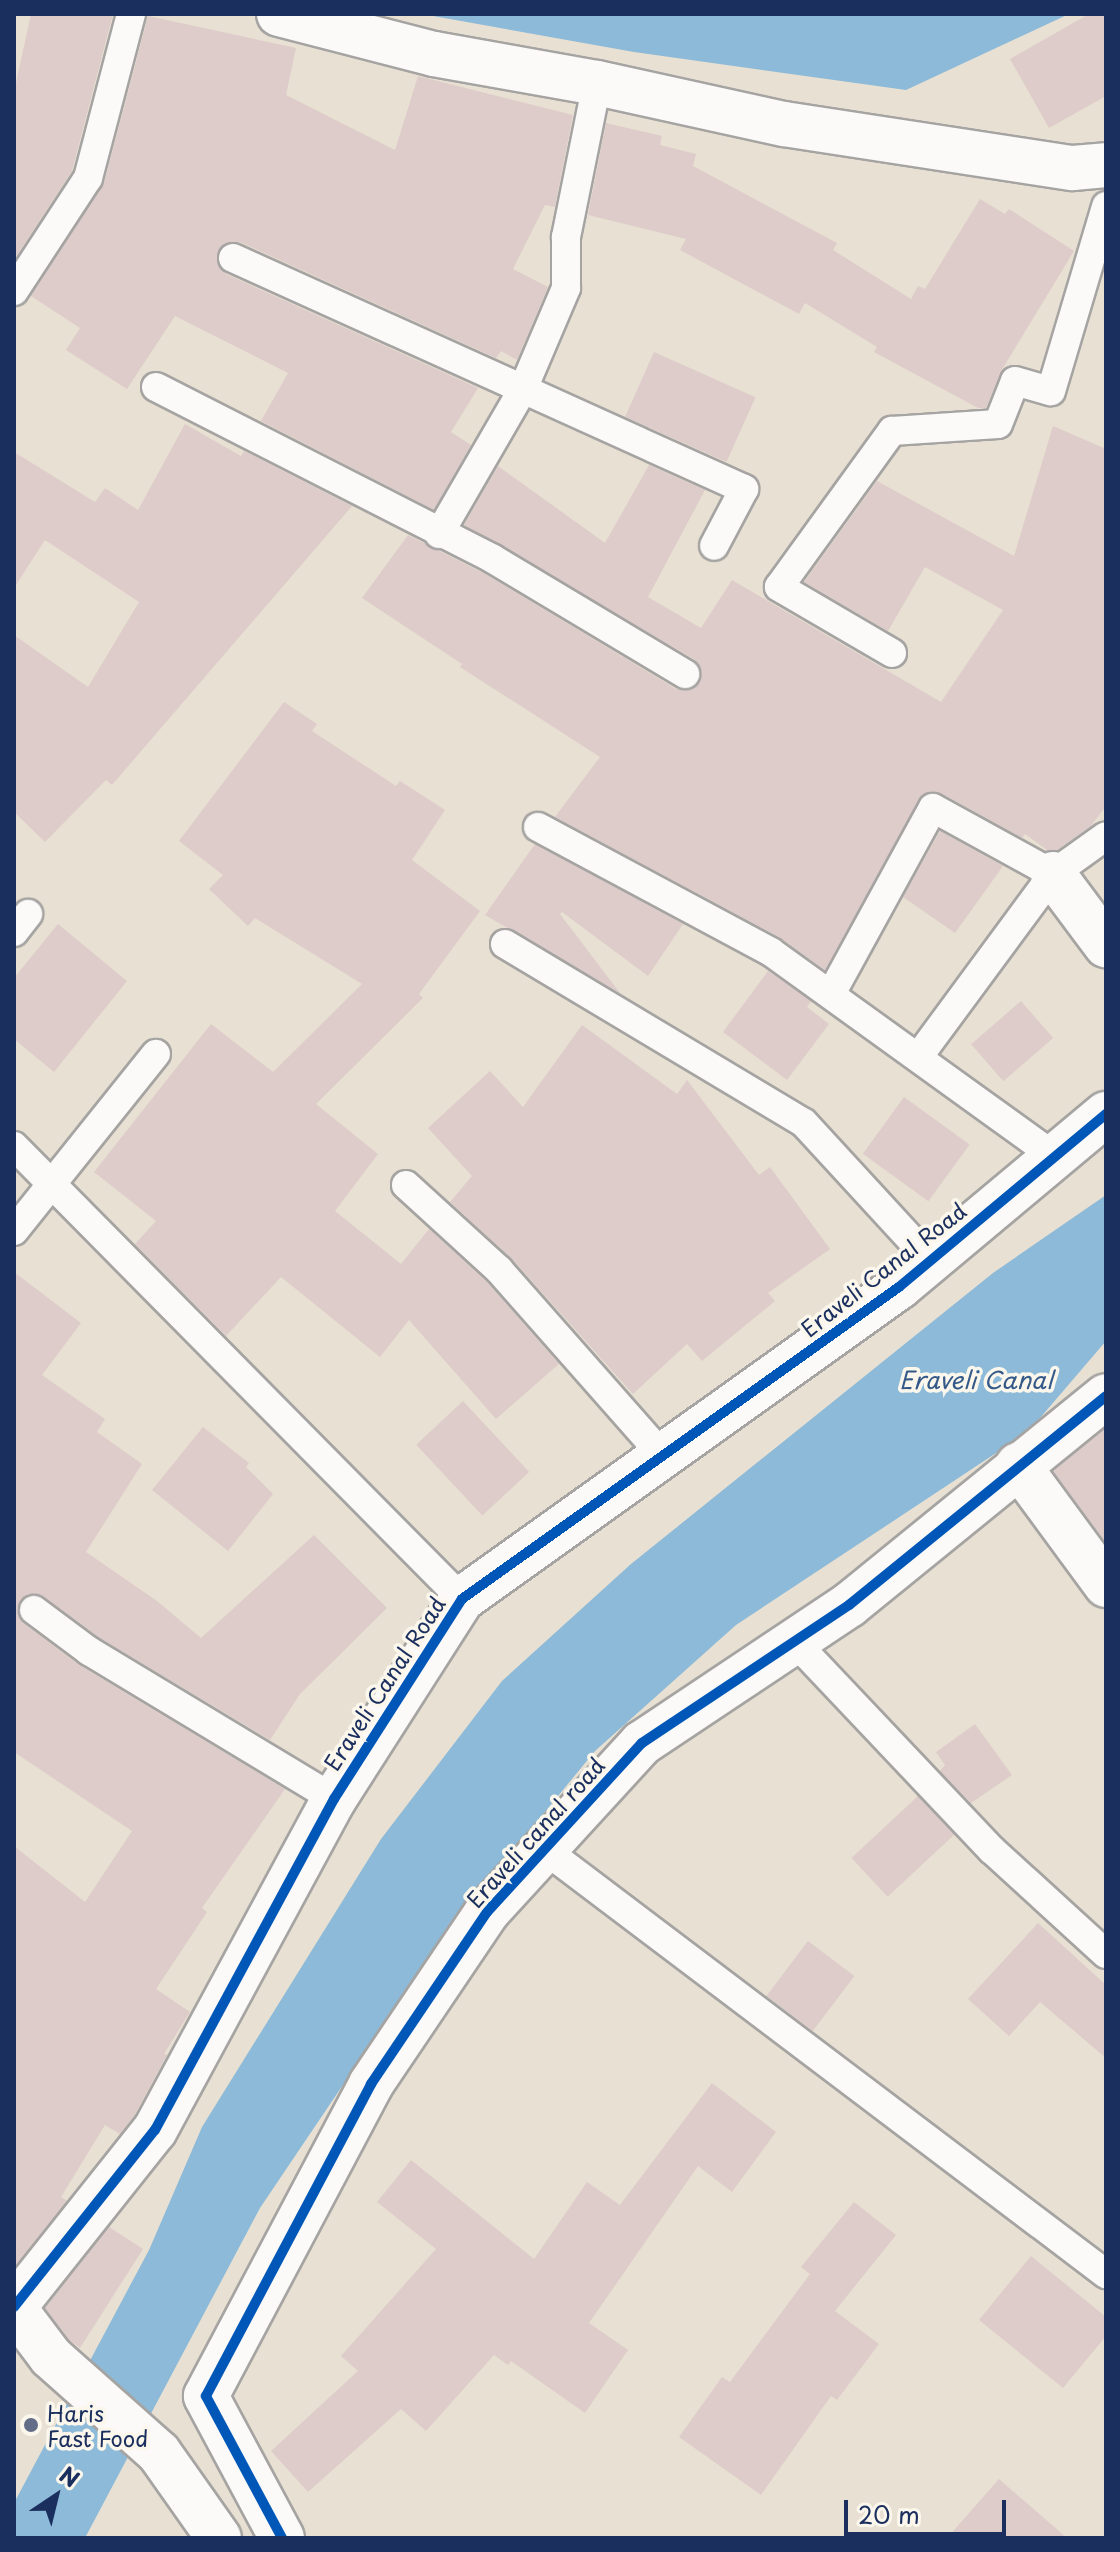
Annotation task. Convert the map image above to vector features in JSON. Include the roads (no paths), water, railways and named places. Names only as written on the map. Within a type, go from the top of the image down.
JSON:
[{"type":"street","points":[[279,14],[434,54],[597,83],[784,124],[1073,168],[1106,165]]},
{"type":"street","points":[[1053,874],[1106,945]]},
{"type":"street","name":"Eraveli Canal Road","points":[[14,2308],[155,2130],[334,1799],[462,1599],[899,1287],[1106,1114]]},
{"type":"street","name":"Eraveli canal road","points":[[282,2538],[206,2396],[371,2084],[487,1912],[642,1743],[849,1605],[1106,1396]]},
{"type":"street","points":[[1018,1465],[1106,1585]]},
{"type":"street","points":[[14,2308],[51,2357],[159,2453],[219,2538]]},
{"type":"lane","points":[[14,291],[88,178],[131,14]]},
{"type":"lane","points":[[439,534],[523,389],[566,288],[566,237],[597,83]]},
{"type":"lane","points":[[892,653],[779,587],[892,431],[998,424],[1015,381],[1051,391],[1106,206]]},
{"type":"lane","points":[[233,258],[744,489],[714,546]]},
{"type":"lane","points":[[156,387],[493,559],[685,674]]},
{"type":"lane","points":[[831,994],[933,808],[1053,874]]},
{"type":"lane","points":[[538,827],[771,952],[1054,1156]]},
{"type":"lane","points":[[919,1056],[1053,874],[1106,836]]},
{"type":"lane","points":[[505,944],[804,1123],[931,1261]]},
{"type":"lane","points":[[14,1231],[156,1054]]},
{"type":"lane","points":[[14,1146],[462,1599]]},
{"type":"lane","points":[[406,1185],[499,1270],[663,1456]]},
{"type":"lane","points":[[34,1610],[89,1651],[334,1799]]},
{"type":"lane","points":[[795,1642],[992,1850],[1106,1954]]},
{"type":"lane","points":[[544,1849],[1106,2274]]},
{"type":"water","points":[[422,14],[1069,14],[906,90],[634,52]]},
{"type":"water","name":"Eraveli Canal","points":[[1106,1195],[1106,1341],[1028,1432],[736,1625],[595,1751],[444,1935],[260,2208],[85,2538],[14,2538],[14,2503],[149,2250],[202,2127],[381,1839],[502,1681],[631,1564],[993,1273]]},
{"type":"place","name":"Haris Fast Food","points":[[31,2425]]}]
